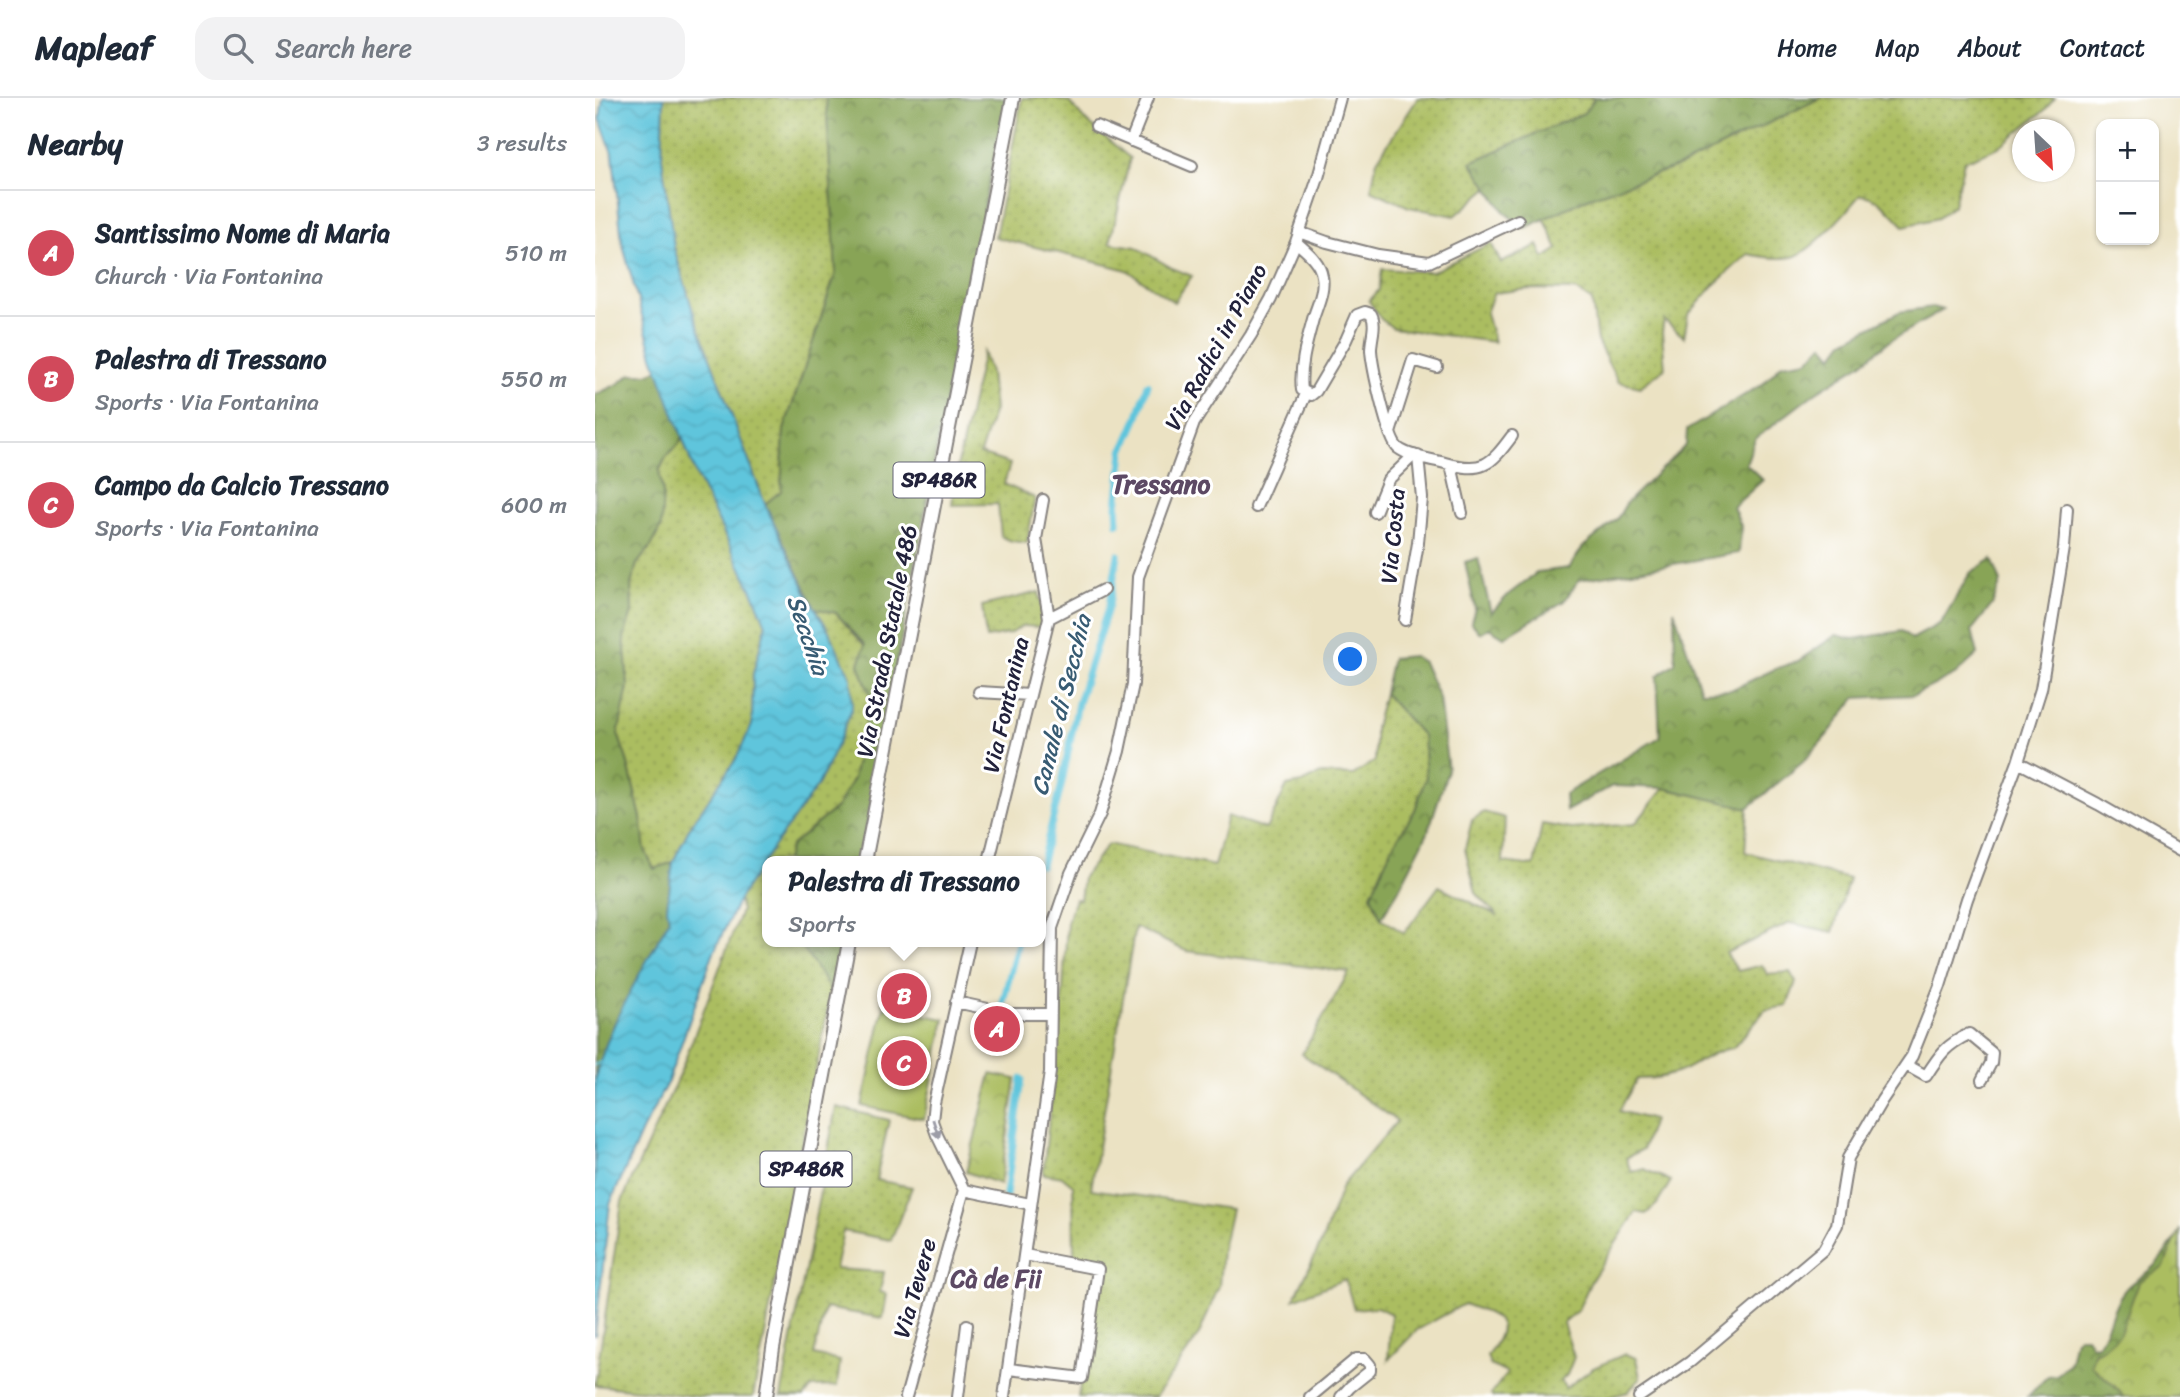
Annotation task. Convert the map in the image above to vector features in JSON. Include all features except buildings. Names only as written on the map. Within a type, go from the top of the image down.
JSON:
[{"type":"main road","name":"Via Strada Statale 486","points":[[866,856],[1013,98]]},
{"type":"main road","name":"SP486R","points":[[767,1397],[778,1321],[848,947]]},
{"type":"street","points":[[1131,141],[1148,98]]},
{"type":"street","name":"Via Radici in Piano","points":[[1004,1397],[1051,1072],[1046,927],[1100,814],[1119,751],[1133,684],[1137,577],[1145,554],[1194,423],[1271,299],[1318,178],[1340,98]]},
{"type":"street","points":[[1097,126],[1192,166]]},
{"type":"street","points":[[1297,237],[1378,255],[1429,262],[1518,220]]},
{"type":"street","points":[[1297,237],[1318,265],[1323,277],[1322,291],[1308,335],[1302,390],[1311,395],[1316,391],[1357,316],[1365,312],[1371,314],[1375,321],[1371,351],[1390,435]]},
{"type":"street","points":[[1390,435],[1413,360],[1437,367]]},
{"type":"street","points":[[1256,507],[1306,394]]},
{"type":"street","name":"Via Costa","points":[[1390,435],[1398,448],[1416,456],[1456,465]]},
{"type":"street","points":[[1462,513],[1456,465],[1477,467],[1488,464],[1498,456],[1512,436]]},
{"type":"street","name":"Via Costa","points":[[1375,512],[1388,480],[1416,456]]},
{"type":"street","name":"Via Costa","points":[[1405,620],[1418,542],[1422,498],[1416,456]]},
{"type":"street","points":[[1042,500],[1036,539],[1049,618]]},
{"type":"street","points":[[1639,1397],[1690,1362],[1824,1249],[1836,1225],[1847,1158],[1912,1056],[1940,986],[1967,899],[2018,762],[2041,689],[2064,548],[2067,509]]},
{"type":"street","name":"Via Fontanina","points":[[990,856],[1049,618],[1103,590]]},
{"type":"street","points":[[979,692],[1030,695]]},
{"type":"street","points":[[2018,762],[2180,851]]},
{"type":"street","points":[[969,947],[933,1103],[932,1121],[964,1190],[1030,1204]]},
{"type":"street","points":[[956,1003],[1011,1014],[1051,1014]]},
{"type":"street","points":[[1906,1065],[1926,1076],[1942,1051],[1969,1034],[1992,1053],[1991,1063],[1982,1080]]},
{"type":"street","name":"Via Tevere","points":[[907,1397],[964,1190]]},
{"type":"street","points":[[1009,1369],[1082,1377],[1098,1269],[1025,1255]]},
{"type":"street","points":[[958,1397],[967,1325]]},
{"type":"street","points":[[1310,1397],[1356,1359],[1365,1359],[1370,1365],[1370,1371],[1341,1397]]},
{"type":"green space","points":[[664,98],[826,98],[836,272],[784,430],[781,491],[765,504],[695,318],[674,248],[662,158]]},
{"type":"green space","points":[[826,98],[1006,98],[948,388],[861,856],[787,856],[790,846],[837,807],[853,779],[871,698],[859,664],[865,645],[836,613],[815,608],[765,504],[781,491],[784,430],[836,272]]},
{"type":"green space","points":[[1022,98],[1054,98],[1069,102],[1084,119],[1130,158],[1110,243],[1136,247],[1192,276],[1174,302],[1127,270],[995,237]]},
{"type":"green space","points":[[1418,98],[1595,98],[1584,113],[1472,162],[1488,188],[1455,216],[1409,207],[1371,190],[1377,160]]},
{"type":"green space","points":[[1595,98],[1820,98],[1685,164],[1590,197],[1525,228],[1505,213],[1471,162],[1584,113]]},
{"type":"green space","points":[[1820,98],[2055,98],[2034,119],[2012,119],[2012,137],[1999,147],[1964,161],[1954,205],[1938,218],[1904,226],[1879,202],[1860,195],[1828,230],[1800,254],[1781,258],[1748,254],[1716,283],[1688,315],[1684,337],[1664,320],[1662,332],[1665,368],[1640,387],[1618,382],[1597,341],[1592,301],[1576,290],[1528,289],[1494,293],[1486,313],[1494,342],[1393,328],[1381,319],[1369,301],[1379,290],[1382,269],[1432,272],[1491,243],[1501,263],[1538,245],[1544,258],[1558,249],[1544,218],[1590,197],[1685,164]]},
{"type":"green space","points":[[1932,307],[1943,310],[1888,342],[1755,439],[1746,464],[1763,480],[1733,507],[1741,526],[1739,553],[1579,580],[1564,601],[1504,637],[1489,628],[1480,633],[1471,622],[1475,608],[1465,562],[1478,558],[1491,613],[1509,594],[1538,572],[1569,568],[1583,547],[1617,519],[1627,502],[1686,445],[1687,430],[1764,383],[1782,364],[1808,360],[1823,344],[1833,356],[1844,341],[1899,312]]},
{"type":"green space","points":[[983,352],[990,373],[994,410],[980,454],[1010,464],[1004,484],[1035,498],[1027,543],[1001,537],[998,504],[952,505],[955,477]]},
{"type":"green space","points":[[664,367],[686,425],[679,444],[666,457],[659,471],[663,493],[661,526],[652,545],[637,564],[631,584],[632,612],[624,637],[628,687],[618,734],[641,818],[645,850],[654,869],[673,862],[667,908],[669,920],[617,1019],[595,1081],[595,395],[631,374],[647,374]]},
{"type":"green space","points":[[682,437],[696,475],[766,625],[753,674],[752,725],[736,759],[690,827],[673,862],[654,869],[644,850],[641,818],[618,734],[628,687],[624,637],[632,612],[631,584],[637,564],[652,545],[663,493],[659,472],[666,457]]},
{"type":"green space","points":[[1992,559],[2001,582],[1992,605],[1972,630],[1978,654],[1955,675],[1914,695],[1855,698],[1803,762],[1748,808],[1664,788],[1612,786],[1566,811],[1565,794],[1660,737],[1657,676],[1675,663],[1674,610],[1701,691],[1731,690],[1798,661],[1836,635],[1853,639],[1902,631],[1912,639],[1941,623],[1970,573]]},
{"type":"green space","points":[[1039,592],[1044,618],[1040,627],[1023,626],[1009,634],[986,638],[982,606]]},
{"type":"green space","points":[[815,608],[836,613],[865,646],[859,664],[871,698],[853,779],[837,807],[790,846],[787,856],[767,856],[818,785],[852,708],[828,629]]},
{"type":"green space","points":[[1413,656],[1423,662],[1439,698],[1448,770],[1428,832],[1381,918],[1371,895],[1391,849],[1415,810],[1426,777],[1423,736],[1384,693],[1392,658]]},
{"type":"green space","points":[[1384,693],[1423,736],[1426,777],[1415,810],[1391,849],[1371,895],[1381,918],[1404,933],[1439,886],[1498,916],[1476,893],[1465,849],[1472,820],[1484,812],[1505,818],[1503,862],[1534,866],[1542,824],[1571,829],[1635,824],[1664,788],[1748,808],[1745,852],[1849,879],[1833,932],[1790,923],[1726,953],[1738,971],[1762,965],[1767,974],[1790,972],[1796,982],[1787,1006],[1765,1010],[1733,1048],[1714,1054],[1674,1074],[1637,1079],[1619,1111],[1653,1120],[1643,1149],[1626,1158],[1631,1172],[1644,1169],[1671,1181],[1657,1204],[1646,1214],[1636,1212],[1591,1281],[1578,1310],[1563,1323],[1574,1357],[1567,1375],[1560,1381],[1566,1388],[1593,1368],[1625,1354],[1636,1358],[1640,1378],[1628,1392],[1609,1397],[1493,1397],[1491,1394],[1507,1373],[1490,1365],[1487,1356],[1500,1335],[1501,1327],[1499,1321],[1486,1313],[1464,1304],[1417,1330],[1388,1360],[1391,1314],[1377,1307],[1354,1309],[1345,1279],[1294,1299],[1322,1241],[1342,1186],[1397,1121],[1302,1054],[1349,972],[1186,951],[1135,927],[1091,1189],[1231,1209],[1222,1250],[1219,1286],[1198,1337],[1155,1397],[1078,1397],[1104,1258],[1074,1256],[1073,1185],[1063,1177],[1043,1174],[1063,990],[1067,922],[1075,899],[1080,900],[1083,877],[1108,844],[1214,866],[1227,816],[1266,829],[1287,786],[1302,783],[1321,774],[1353,775],[1375,761],[1375,728]]},
{"type":"green space","points":[[762,864],[762,947],[802,947],[831,991],[753,1397],[701,1397],[595,1385],[622,1201],[680,1073],[741,911],[739,899]]},
{"type":"green space","points":[[802,947],[841,947],[831,991]]},
{"type":"green space","points":[[886,981],[926,988],[922,1011],[882,1004]]},
{"type":"green space","points":[[884,1007],[945,1019],[924,1119],[862,1106]]},
{"type":"green space","points":[[991,1074],[1016,1079],[1000,1184],[966,1172]]},
{"type":"green space","points":[[836,1107],[889,1120],[876,1180],[912,1187],[891,1240],[843,1231],[835,1269],[884,1272],[880,1292],[887,1294],[883,1318],[825,1308],[814,1355],[840,1361],[837,1386],[812,1387],[804,1397],[781,1397]]},
{"type":"green space","points":[[2180,1229],[2180,1397],[2123,1397],[2091,1365],[2094,1353],[2119,1335],[2139,1282],[2164,1266]]},
{"type":"green space","points":[[2175,1240],[2180,1397],[2027,1397],[2048,1376],[2057,1375],[2070,1362],[2074,1343],[2079,1336],[2086,1336],[2091,1345],[2097,1346],[2124,1291],[2154,1266]]},
{"type":"water","name":"Secchia","points":[[603,98],[664,98],[662,158],[674,248],[695,318],[765,504],[809,598],[828,629],[851,678],[852,708],[818,785],[767,856],[762,856],[762,864],[739,899],[713,954],[668,1081],[642,1131],[610,1204],[595,1336],[595,1081],[617,1019],[669,920],[667,908],[673,862],[690,827],[736,759],[752,725],[753,674],[766,625],[696,475],[653,356],[622,242],[613,156],[600,119]]},
{"type":"waterway","name":"Canale di Secchia","points":[[1118,523],[1117,507],[1123,451],[1148,384]]},
{"type":"waterway","name":"Canale di Secchia","points":[[1043,856],[1078,703],[1109,605],[1118,555]]},
{"type":"waterway","name":"Canale di Secchia","points":[[1003,1002],[1017,947]]},
{"type":"waterway","points":[[595,1065],[600,1062]]},
{"type":"waterway","name":"Canale di Secchia","points":[[1006,1195],[1022,1079]]},
{"type":"place","name":"Palestra di Tressano","points":[[904,996]]},
{"type":"place","name":"Santissimo Nome di Maria","points":[[997,1029]]},
{"type":"place","name":"Campo da Calcio Tressano","points":[[904,1063]]},
{"type":"district","name":"Tressano","points":[[1161,484]]},
{"type":"district","name":"Cà de Fii","points":[[996,1279]]}]
